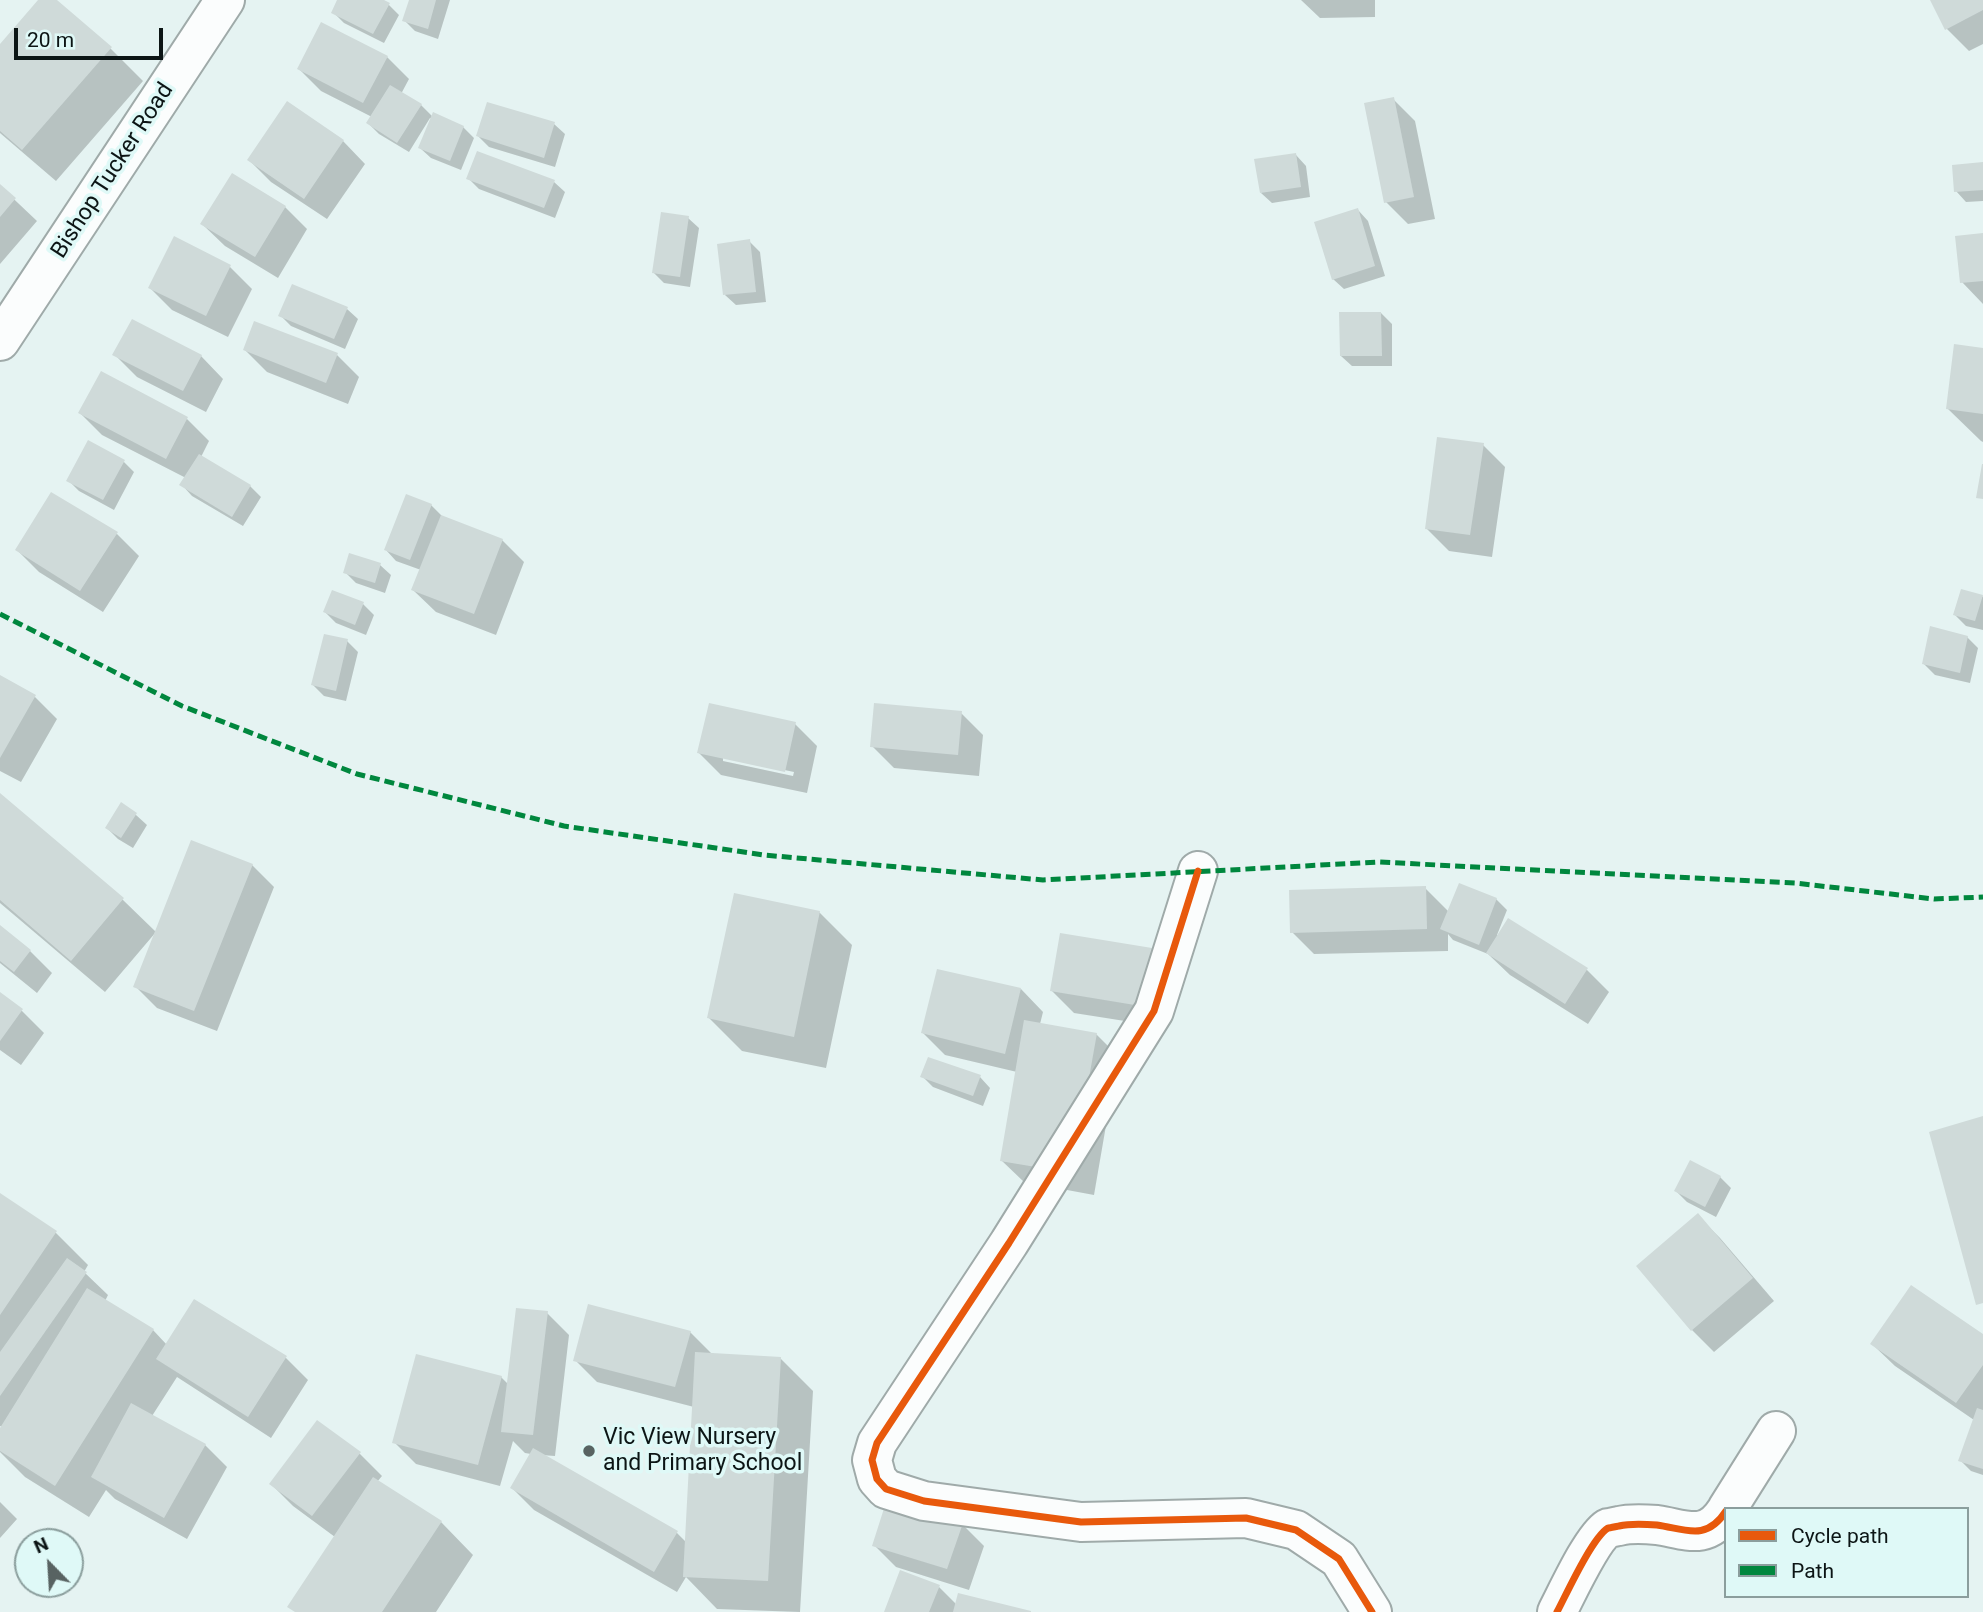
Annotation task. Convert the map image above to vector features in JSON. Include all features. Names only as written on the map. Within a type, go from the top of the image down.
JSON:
[{"type":"street","name":"Bishop Tucker Road","points":[[0,341],[225,0]]},
{"type":"street","points":[[1198,871],[1154,1011],[1009,1243],[877,1443],[872,1460],[874,1470],[877,1479],[886,1489],[924,1501],[1081,1522],[1245,1518],[1296,1530],[1339,1559],[1372,1612]]},
{"type":"street","points":[[1728,1507],[1776,1431]]},
{"type":"street","points":[[1557,1612],[1596,1540],[1609,1528],[1628,1524],[1658,1525],[1688,1532],[1704,1530],[1721,1519],[1724,1514]]},
{"type":"building","points":[[38,0],[57,0],[112,47],[22,150],[0,131],[0,44]]},
{"type":"building","points":[[337,0],[384,0],[390,3],[373,34],[331,13]]},
{"type":"building","points":[[409,0],[436,0],[428,29],[402,21]]},
{"type":"building","points":[[1930,0],[1983,0],[1983,10],[1945,30]]},
{"type":"building","points":[[321,22],[388,56],[363,103],[297,69]]},
{"type":"building","points":[[390,85],[422,104],[397,143],[366,123]]},
{"type":"building","points":[[1394,97],[1414,197],[1384,203],[1364,103]]},
{"type":"building","points":[[287,101],[344,140],[304,199],[247,160]]},
{"type":"building","points":[[487,102],[555,122],[544,158],[476,136]]},
{"type":"building","points":[[433,112],[464,126],[450,161],[418,148]]},
{"type":"building","points":[[477,151],[555,180],[544,208],[466,179]]},
{"type":"building","points":[[1296,153],[1301,187],[1260,193],[1254,159]]},
{"type":"building","points":[[1983,162],[1983,190],[1954,192],[1952,165]]},
{"type":"building","points":[[232,173],[286,206],[255,257],[200,224]]},
{"type":"building","points":[[0,184],[16,198],[0,217]]},
{"type":"building","points":[[1358,208],[1375,266],[1332,280],[1314,222]]},
{"type":"building","points":[[661,212],[689,216],[680,277],[652,273]]},
{"type":"building","points":[[1983,233],[1983,281],[1960,283],[1955,236]]},
{"type":"building","points":[[174,236],[231,265],[206,316],[148,288]]},
{"type":"building","points":[[750,239],[756,292],[723,295],[717,244]]},
{"type":"building","points":[[292,284],[348,307],[334,339],[278,316]]},
{"type":"building","points":[[1339,312],[1381,312],[1382,356],[1340,356]]},
{"type":"building","points":[[132,319],[202,355],[183,391],[112,355]]},
{"type":"building","points":[[254,321],[338,353],[326,383],[243,350]]},
{"type":"building","points":[[1954,344],[1983,348],[1983,414],[1946,409]]},
{"type":"building","points":[[101,371],[188,417],[166,459],[78,413]]},
{"type":"building","points":[[1437,437],[1484,443],[1470,535],[1425,529]]},
{"type":"building","points":[[88,440],[125,460],[103,500],[66,481]]},
{"type":"building","points":[[199,454],[251,485],[232,517],[179,485]]},
{"type":"building","points":[[1983,464],[1983,499],[1976,498]]},
{"type":"building","points":[[51,492],[118,532],[80,591],[15,550]]},
{"type":"building","points":[[406,494],[432,504],[410,560],[384,550]]},
{"type":"building","points":[[441,515],[503,539],[474,614],[411,590]]},
{"type":"building","points":[[349,553],[381,563],[375,583],[343,573]]},
{"type":"building","points":[[1961,589],[1983,595],[1975,621],[1953,615]]},
{"type":"building","points":[[332,590],[364,602],[355,625],[323,612]]},
{"type":"building","points":[[1930,626],[1968,636],[1960,673],[1922,664]]},
{"type":"building","points":[[324,634],[348,639],[336,691],[311,685]]},
{"type":"building","points":[[0,675],[36,695],[0,758]]},
{"type":"building","points":[[709,703],[796,722],[785,772],[697,753]]},
{"type":"building","points":[[874,703],[962,711],[958,755],[870,747]]},
{"type":"building","points":[[0,793],[124,898],[71,961],[0,900]]},
{"type":"building","points":[[121,802],[137,813],[121,838],[105,828]]},
{"type":"building","points":[[191,840],[253,864],[194,1011],[133,987]]},
{"type":"building","points":[[1459,883],[1497,898],[1479,945],[1440,929]]},
{"type":"building","points":[[1426,886],[1427,929],[1290,933],[1289,890]]},
{"type":"building","points":[[734,893],[820,911],[794,1037],[707,1018]]},
{"type":"building","points":[[1508,918],[1588,968],[1565,1004],[1486,953]]},
{"type":"building","points":[[0,925],[31,950],[14,972],[0,961]]},
{"type":"building","points":[[1060,933],[1152,948],[1141,1006],[1050,991]]},
{"type":"building","points":[[937,969],[1021,988],[1005,1054],[921,1033]]},
{"type":"building","points":[[0,992],[23,1009],[0,1041]]},
{"type":"building","points":[[1024,1020],[1097,1033],[1072,1173],[1000,1161]]},
{"type":"building","points":[[928,1057],[981,1075],[973,1096],[920,1077]]},
{"type":"building","points":[[1983,1116],[1983,1303],[1976,1305],[1929,1132]]},
{"type":"building","points":[[1690,1160],[1721,1176],[1705,1207],[1674,1191]]},
{"type":"building","points":[[0,1193],[57,1231],[0,1315]]},
{"type":"building","points":[[1698,1213],[1753,1278],[1691,1331],[1636,1266]]},
{"type":"building","points":[[67,1258],[87,1272],[0,1396],[0,1352]]},
{"type":"building","points":[[1911,1285],[1983,1334],[1983,1365],[1956,1403],[1870,1344]]},
{"type":"building","points":[[87,1288],[154,1329],[55,1486],[0,1451],[0,1428]]},
{"type":"building","points":[[194,1299],[287,1356],[248,1417],[156,1359]]},
{"type":"building","points":[[588,1304],[691,1331],[675,1387],[573,1361]]},
{"type":"building","points":[[516,1308],[548,1311],[533,1435],[501,1432]]},
{"type":"building","points":[[695,1352],[781,1357],[768,1581],[683,1577]]},
{"type":"building","points":[[416,1354],[502,1376],[478,1465],[392,1443]]},
{"type":"building","points":[[131,1403],[206,1444],[164,1518],[91,1477]]},
{"type":"building","points":[[1977,1408],[1983,1410],[1983,1469],[1958,1461]]},
{"type":"building","points":[[317,1420],[361,1452],[312,1516],[269,1484]]},
{"type":"building","points":[[533,1448],[678,1531],[654,1572],[510,1488]]},
{"type":"building","points":[[373,1477],[442,1521],[382,1612],[295,1612],[287,1607]]},
{"type":"building","points":[[887,1499],[963,1523],[947,1569],[872,1546]]},
{"type":"building","points":[[900,1570],[940,1585],[929,1612],[884,1612]]},
{"type":"building","points":[[958,1593],[1031,1611],[1031,1612],[953,1612]]},
{"type":"marked path","points":[[0,614],[182,706],[357,774],[564,826],[764,855],[1043,880],[1378,862],[1795,883],[1934,899],[1983,897]]},
{"type":"cycle path","points":[[1198,871],[1154,1011],[1009,1243],[877,1443],[872,1460],[877,1479],[886,1489],[924,1501],[1081,1522],[1246,1518],[1296,1530],[1339,1559],[1372,1612]]},
{"type":"cycle path","points":[[1557,1612],[1587,1554],[1608,1528],[1643,1524],[1686,1531],[1703,1530],[1711,1527],[1724,1514]]},
{"type":"place","name":"Vic View Nursery and Primary School","points":[[589,1451]]}]
